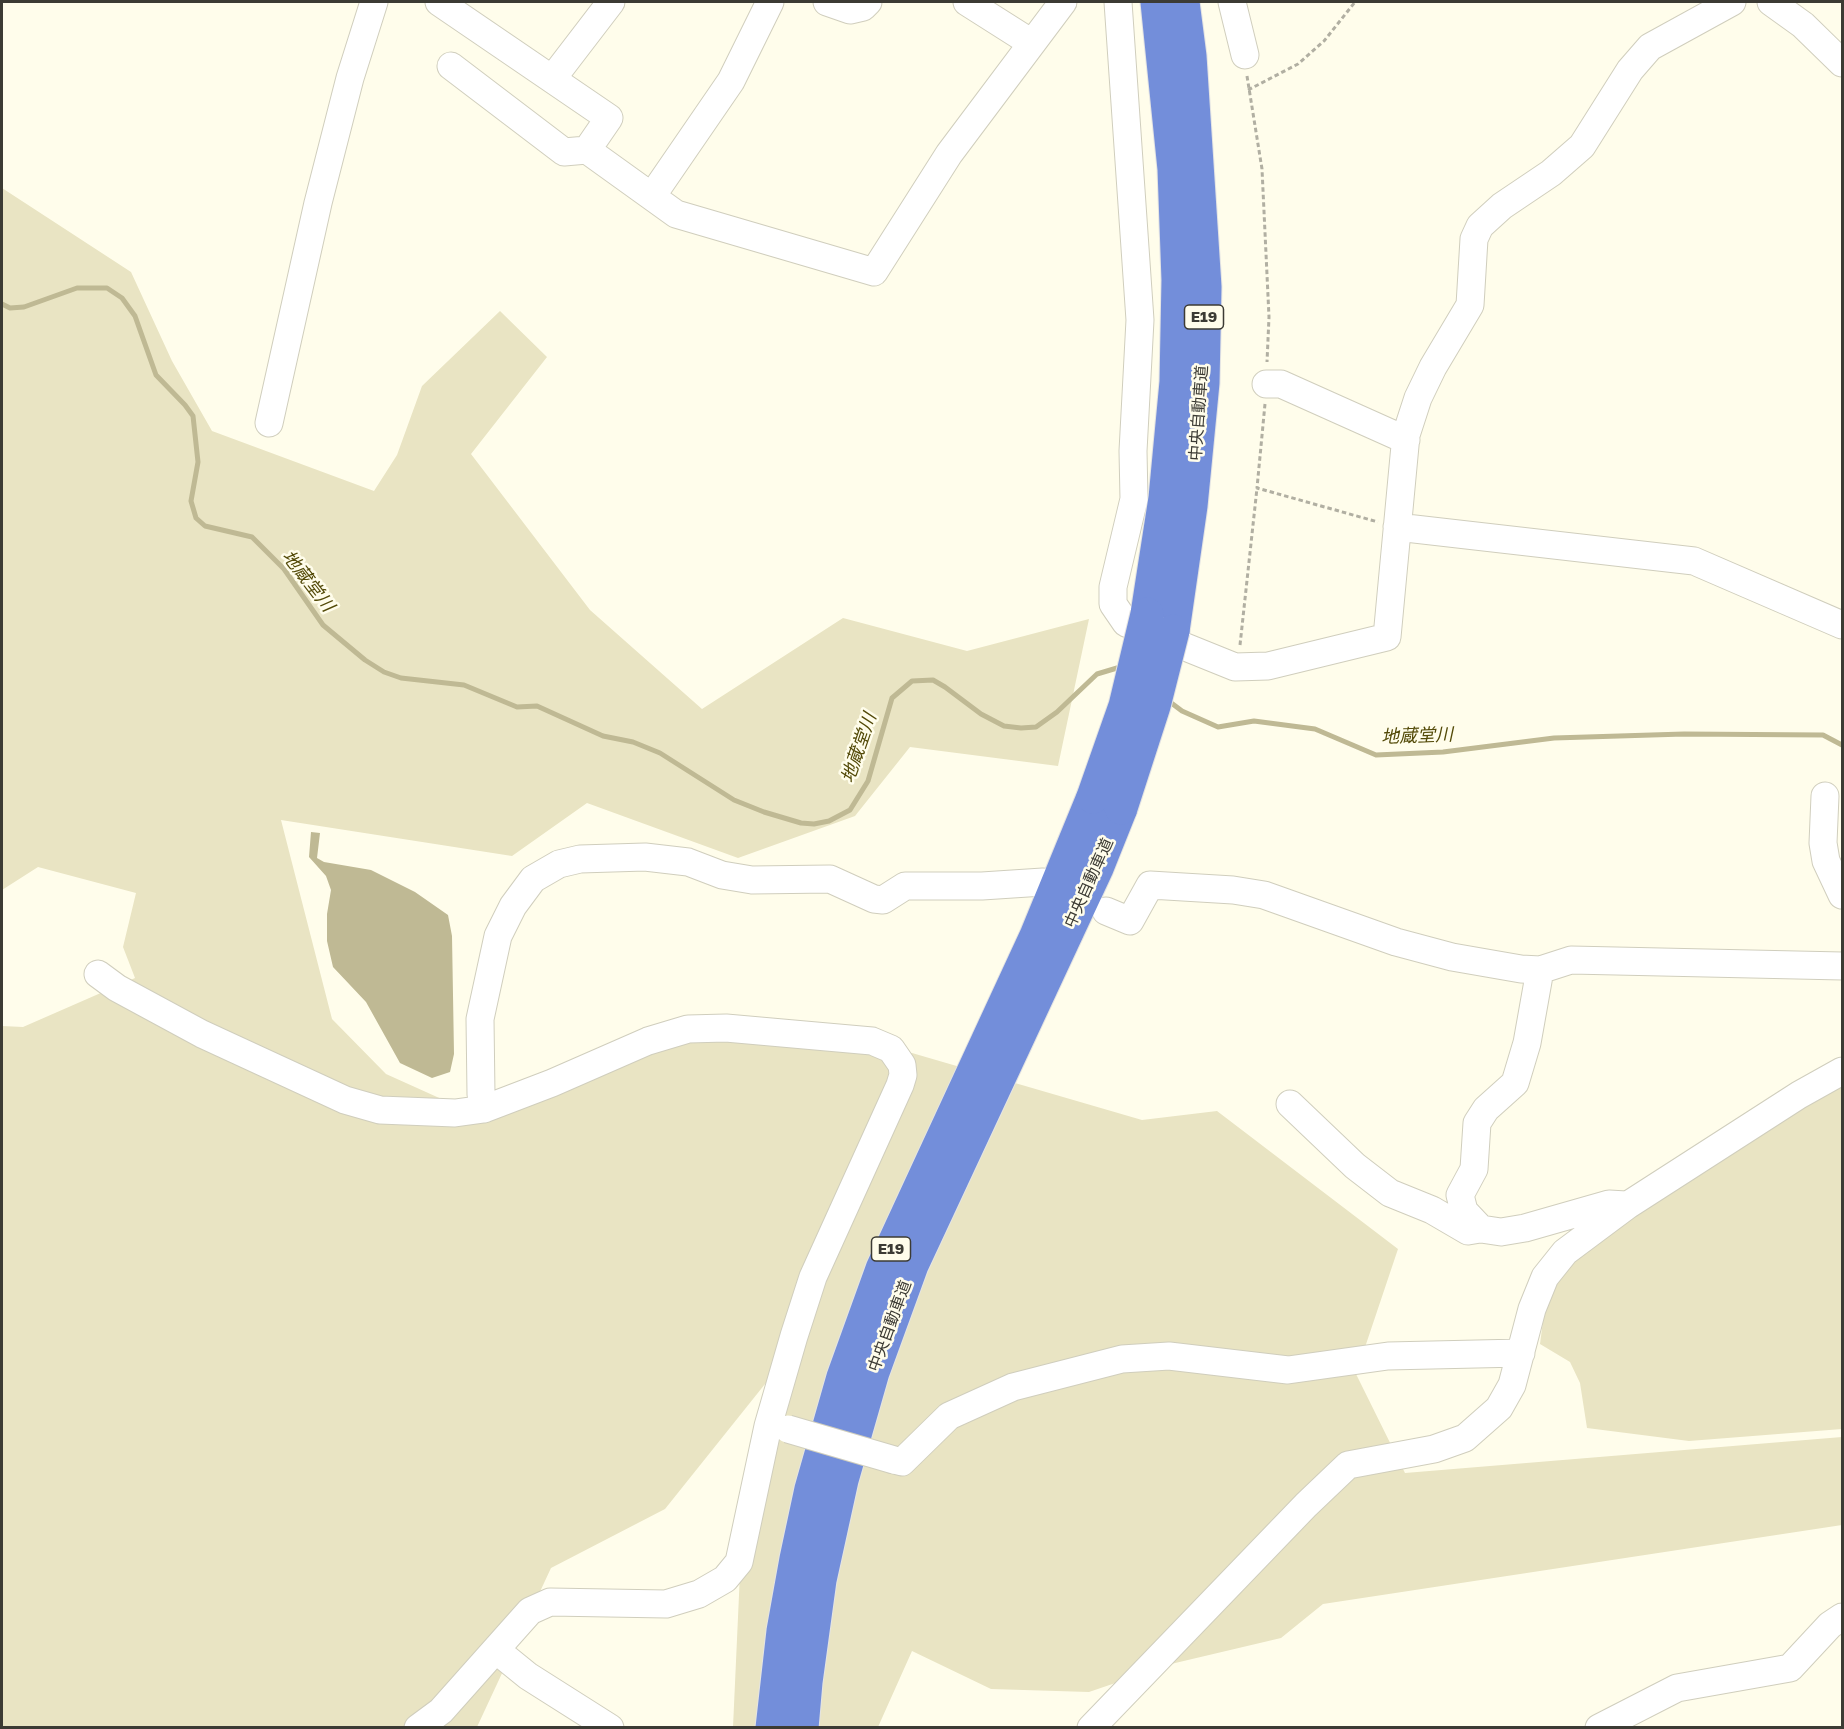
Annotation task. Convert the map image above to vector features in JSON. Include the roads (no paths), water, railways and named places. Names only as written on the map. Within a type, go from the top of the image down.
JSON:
[{"type":"highway","name":"中央自動車道","points":[[772,1728],[783,1631],[811,1489],[843,1377],[882,1269],[1036,936],[1107,803],[1154,706],[1165,498],[1176,382],[1178,280],[1174,169],[1156,2]]},
{"type":"highway","name":"中央自動車道","points":[[1160,623],[1191,506],[1203,383],[1205,287],[1190,56],[1183,2]]},
{"type":"highway","name":"中央自動車道","points":[[802,1728],[820,1580],[842,1479],[873,1372],[912,1265],[1097,868],[1107,803]]},
{"type":"street","points":[[269,423],[318,203],[350,78],[374,2]]},
{"type":"street","points":[[439,2],[609,118],[587,150]]},
{"type":"street","points":[[552,79],[611,2]]},
{"type":"street","points":[[652,196],[731,81],[770,2]]},
{"type":"street","points":[[827,2],[850,10],[863,7],[868,2]]},
{"type":"street","points":[[967,2],[1030,42]]},
{"type":"street","points":[[451,66],[564,152],[587,150],[676,214],[874,272],[949,154],[1030,42],[1063,2]]},
{"type":"street","points":[[1118,2],[1140,320],[1132,451],[1134,499],[1113,587],[1113,604],[1126,623],[1235,667],[1268,666],[1388,637],[1406,440],[1418,398],[1470,305],[1474,239],[1480,226],[1502,206],[1551,173],[1582,146],[1630,70],[1650,47],[1712,5]]},
{"type":"street","points":[[1232,2],[1245,55]]},
{"type":"street","points":[[1771,2],[1803,25],[1842,63]]},
{"type":"street","points":[[1266,384],[1281,384],[1406,440]]},
{"type":"street","points":[[1397,527],[1694,561],[1842,624]]},
{"type":"street","points":[[1825,796],[1823,843],[1826,861],[1842,895]]},
{"type":"street","points":[[484,1109],[481,1094],[480,1019],[498,936],[513,906],[533,879],[559,864],[580,859],[645,857],[688,862],[722,875],[752,880],[830,879],[874,899],[883,900],[905,886],[982,886],[1043,882]]},
{"type":"street","points":[[1106,911],[1130,921],[1150,885],[1233,890],[1264,895],[1396,942],[1452,957],[1540,970],[1571,960],[1842,966]]},
{"type":"street","points":[[1481,1229],[1464,1210],[1460,1195],[1474,1169],[1478,1123],[1486,1109],[1515,1083],[1527,1043],[1540,970]]},
{"type":"street","points":[[98,974],[117,988],[202,1034],[345,1100],[380,1110],[455,1113],[484,1109],[552,1083],[648,1041],[688,1029],[726,1028],[872,1041],[891,1049],[902,1065],[903,1075],[900,1085],[813,1277],[778,1428],[739,1562],[724,1579],[699,1594],[666,1604],[550,1602],[530,1611],[441,1711],[418,1728]]},
{"type":"street","points":[[1091,1728],[1306,1505],[1348,1466],[1434,1449],[1465,1438],[1499,1408],[1512,1385],[1532,1309],[1545,1277],[1571,1246],[1628,1205],[1799,1095],[1842,1071]]},
{"type":"street","points":[[1290,1104],[1340,1152],[1390,1193],[1432,1210],[1468,1231],[1481,1229],[1501,1232],[1525,1228],[1609,1203],[1628,1205]]},
{"type":"street","points":[[778,1428],[902,1462],[949,1416],[1013,1388],[1122,1359],[1169,1356],[1288,1370],[1388,1356],[1521,1353]]},
{"type":"street","points":[[1599,1728],[1677,1688],[1790,1668],[1830,1626],[1842,1617]]},
{"type":"street","points":[[496,1650],[528,1676],[610,1728]]},
{"type":"waterway","name":"地蔵堂川","points":[[2,304],[10,308],[24,307],[77,288],[107,288],[122,298],[135,316],[156,375],[193,416],[198,462],[191,501],[196,518],[205,526],[252,537],[284,569],[323,625],[365,660],[384,672],[401,678],[464,685],[517,707],[537,706],[603,736],[633,742],[660,753],[734,800],[764,812],[801,823],[814,824],[829,821],[850,810],[868,781],[892,698],[912,681],[933,680],[981,714],[1004,726],[1021,728],[1036,727],[1057,712],[1097,674],[1117,668],[1124,671]]},
{"type":"waterway","name":"地蔵堂川","points":[[1166,699],[1182,711],[1218,727],[1254,721],[1315,729],[1376,755],[1443,752],[1554,738],[1684,734],[1823,735],[1842,745]]}]
